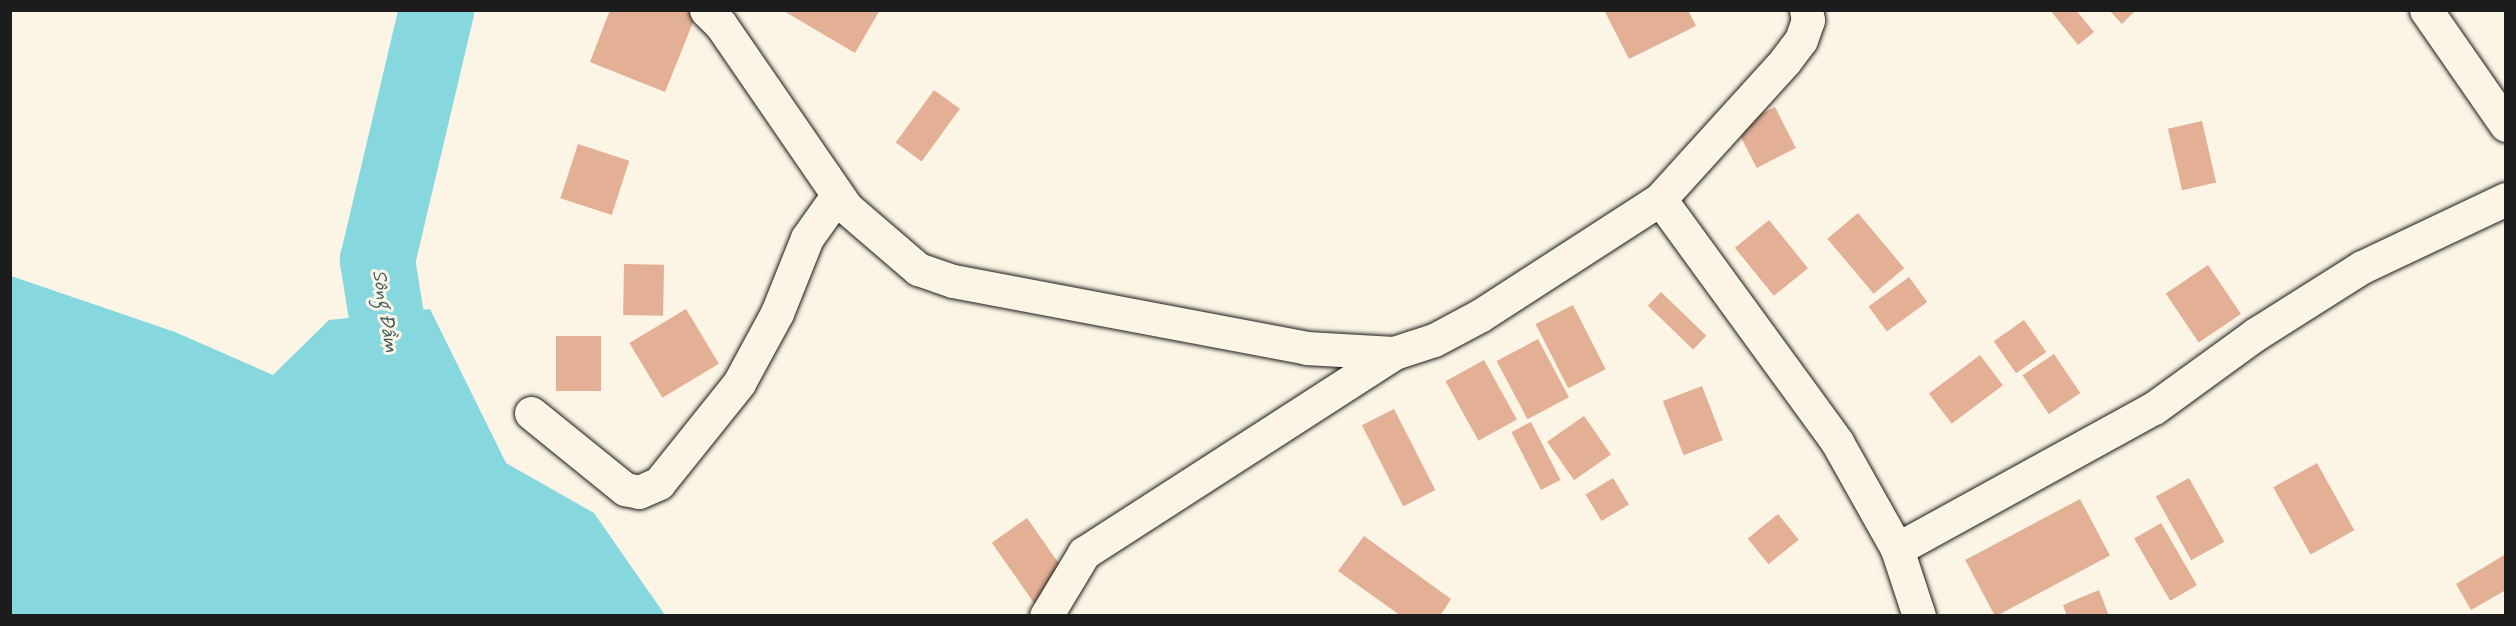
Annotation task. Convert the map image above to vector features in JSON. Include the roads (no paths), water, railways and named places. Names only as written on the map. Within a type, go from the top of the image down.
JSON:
[{"type":"street","points":[[706,10],[722,25],[837,196],[883,243],[918,269],[952,281],[1306,348],[1394,353]]},
{"type":"street","points":[[2426,10],[2505,125]]},
{"type":"street","points":[[1046,615],[1084,553],[1394,353],[1434,340],[1481,315],[1660,199],[1785,61],[1815,14]]},
{"type":"street","points":[[531,412],[625,489],[639,492],[660,483],[739,383],[777,313],[807,238],[837,196]]},
{"type":"street","points":[[1660,199],[1837,442],[1897,549],[1919,615]]},
{"type":"street","points":[[1897,549],[2154,408],[2256,333],[2362,267],[2505,199]]},
{"type":"water","points":[[11,276],[175,332],[273,375],[329,320],[430,309],[506,463],[594,513],[665,615],[11,615]]},
{"type":"waterway","name":"Sông Đầm","points":[[434,616],[377,260],[436,10]]}]
